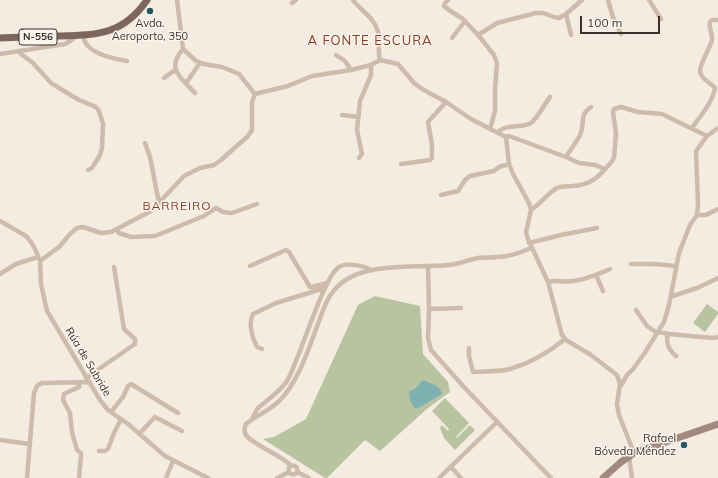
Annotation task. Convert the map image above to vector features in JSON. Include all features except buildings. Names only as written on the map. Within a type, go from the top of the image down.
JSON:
[{"type":"main road","name":"N-556","points":[[0,38],[101,34],[126,23],[147,0]]},
{"type":"main road","points":[[603,478],[632,454],[718,424]]},
{"type":"street","points":[[177,0],[183,49],[188,55],[200,63],[233,71],[239,74],[255,94]]},
{"type":"street","points":[[292,3],[296,0]]},
{"type":"street","points":[[353,0],[373,21],[378,31],[380,60]]},
{"type":"street","points":[[448,0],[444,6],[465,21],[494,55],[497,63],[495,89],[496,111],[490,129]]},
{"type":"street","points":[[478,35],[497,23],[520,17],[540,13],[559,18],[582,0]]},
{"type":"street","points":[[608,0],[613,17],[621,34]]},
{"type":"street","points":[[649,0],[661,19]]},
{"type":"street","points":[[566,14],[571,35]]},
{"type":"street","points":[[692,128],[715,91],[713,85],[700,73],[712,36],[709,25],[710,22],[712,20],[718,20]]},
{"type":"street","points":[[452,38],[465,21]]},
{"type":"street","points":[[0,54],[65,44],[80,36],[87,46],[111,58],[127,61]]},
{"type":"street","points":[[183,49],[175,61],[176,70],[195,93]]},
{"type":"street","points":[[20,50],[21,54],[34,63],[51,83],[80,100],[96,106],[99,111],[103,124],[102,148],[100,155],[92,168],[88,170]]},
{"type":"street","points":[[336,55],[345,61],[351,70]]},
{"type":"street","points":[[255,94],[288,86],[312,76],[351,70],[371,65],[380,60],[398,64],[414,83],[422,89],[446,102],[471,119],[506,137],[509,136],[579,163],[592,164],[605,169]]},
{"type":"street","points":[[186,83],[200,63]]},
{"type":"street","points":[[358,158],[362,154],[356,130],[360,101],[371,75],[371,65]]},
{"type":"street","points":[[164,78],[176,70]]},
{"type":"street","points":[[0,274],[16,264],[39,259],[59,247],[77,228],[83,227],[102,233],[111,232],[151,211],[184,176],[200,168],[214,165],[248,136],[253,126],[252,102],[255,94]]},
{"type":"street","points":[[498,132],[506,127],[532,122],[550,97]]},
{"type":"street","points":[[401,164],[430,160],[432,158],[428,122],[446,102]]},
{"type":"street","points":[[566,157],[580,134],[584,122],[583,114],[591,107]]},
{"type":"street","points":[[531,210],[556,189],[578,186],[591,182],[600,176],[613,162],[616,133],[613,112],[614,108],[616,107],[644,113],[657,112],[707,136]]},
{"type":"street","points":[[342,115],[358,117]]},
{"type":"street","points":[[632,478],[632,454],[619,415],[617,404],[620,387],[664,322],[682,243],[696,215],[698,202],[696,151],[707,136],[718,128]]},
{"type":"street","points":[[506,137],[509,164],[513,174],[530,203],[531,210],[526,232],[529,243],[548,282],[559,329],[565,339],[591,355],[617,375],[627,375]]},
{"type":"street","points":[[144,143],[150,157],[159,203]]},
{"type":"street","points":[[441,195],[458,191],[465,180],[470,176],[494,170],[509,164]]},
{"type":"street","points":[[117,230],[119,233],[132,237],[155,236],[204,216],[216,208],[223,212],[232,213],[257,204]]},
{"type":"street","points":[[696,215],[706,214],[718,210]]},
{"type":"street","name":"Rúa de Subride","points":[[0,221],[26,236],[36,250],[39,259],[41,284],[47,310],[100,400],[111,412],[140,433],[161,453],[206,478]]},
{"type":"street","points":[[529,243],[597,228]]},
{"type":"street","points":[[309,478],[297,472],[297,468],[295,466],[291,466],[284,459],[247,437],[244,429],[246,424],[252,419],[277,403],[294,381],[324,306],[332,292],[346,279],[371,270],[447,265],[476,258],[497,258],[532,248]]},
{"type":"street","points":[[250,266],[286,250],[289,252],[310,287],[326,286]]},
{"type":"street","points":[[631,264],[676,266]]},
{"type":"street","points":[[252,419],[257,409],[278,392],[294,368],[326,286],[335,270],[340,266],[364,267],[371,270]]},
{"type":"street","points":[[428,266],[428,338],[431,350],[551,478]]},
{"type":"street","points":[[27,478],[34,393],[37,386],[42,383],[80,382],[88,380],[136,342],[135,339],[124,329],[114,267]]},
{"type":"street","points":[[548,282],[559,280],[573,282],[610,269]]},
{"type":"street","points":[[596,275],[603,291]]},
{"type":"street","points":[[671,295],[673,296],[697,288],[718,278]]},
{"type":"street","points":[[262,348],[257,347],[254,341],[251,322],[253,314],[276,303],[326,286]]},
{"type":"street","points":[[429,308],[461,308]]},
{"type":"street","points":[[636,310],[647,326],[658,333],[713,338],[718,337]]},
{"type":"street","points":[[667,334],[667,345],[676,356]]},
{"type":"street","points":[[468,348],[473,372],[489,371],[509,369],[529,362],[547,353],[565,339]]},
{"type":"street","points":[[617,375],[620,387]]},
{"type":"street","points":[[79,478],[81,453],[77,450],[72,432],[70,413],[63,400],[63,396],[71,390],[79,388],[80,382]]},
{"type":"street","points":[[111,412],[123,397],[128,386],[131,384],[178,413]]},
{"type":"street","points":[[140,433],[155,417],[182,431]]},
{"type":"street","points":[[99,451],[105,451],[108,449],[121,419]]},
{"type":"street","points":[[439,478],[497,422]]},
{"type":"street","points":[[0,440],[30,444]]},
{"type":"street","points":[[166,478],[173,461]]},
{"type":"street","points":[[291,466],[288,470],[291,475]]},
{"type":"street","points":[[451,467],[461,478]]},
{"type":"street","points":[[277,478],[297,472]]},
{"type":"green space","points":[[375,296],[420,306],[423,354],[448,382],[450,392],[428,408],[380,451],[365,440],[327,478],[325,478],[263,439],[274,437],[306,419],[358,305]]},
{"type":"green space","points":[[707,304],[718,312],[718,314],[705,332],[693,323]]},
{"type":"green space","points":[[445,398],[469,423],[456,437],[457,438],[470,425],[475,430],[455,450],[444,438],[440,428],[442,425],[448,431],[449,429],[432,411]]},
{"type":"water","points":[[423,380],[437,386],[442,394],[415,409],[410,400],[409,391],[415,389]]},
{"type":"place","name":"Avda. Aeroporto, 350","points":[[150,11]]},
{"type":"place","name":"Rafael Bóveda Méndez","points":[[684,445]]},
{"type":"district","name":"A FONTE ESCURA","points":[[370,41]]},
{"type":"district","name":"BARREIRO","points":[[177,206]]}]
